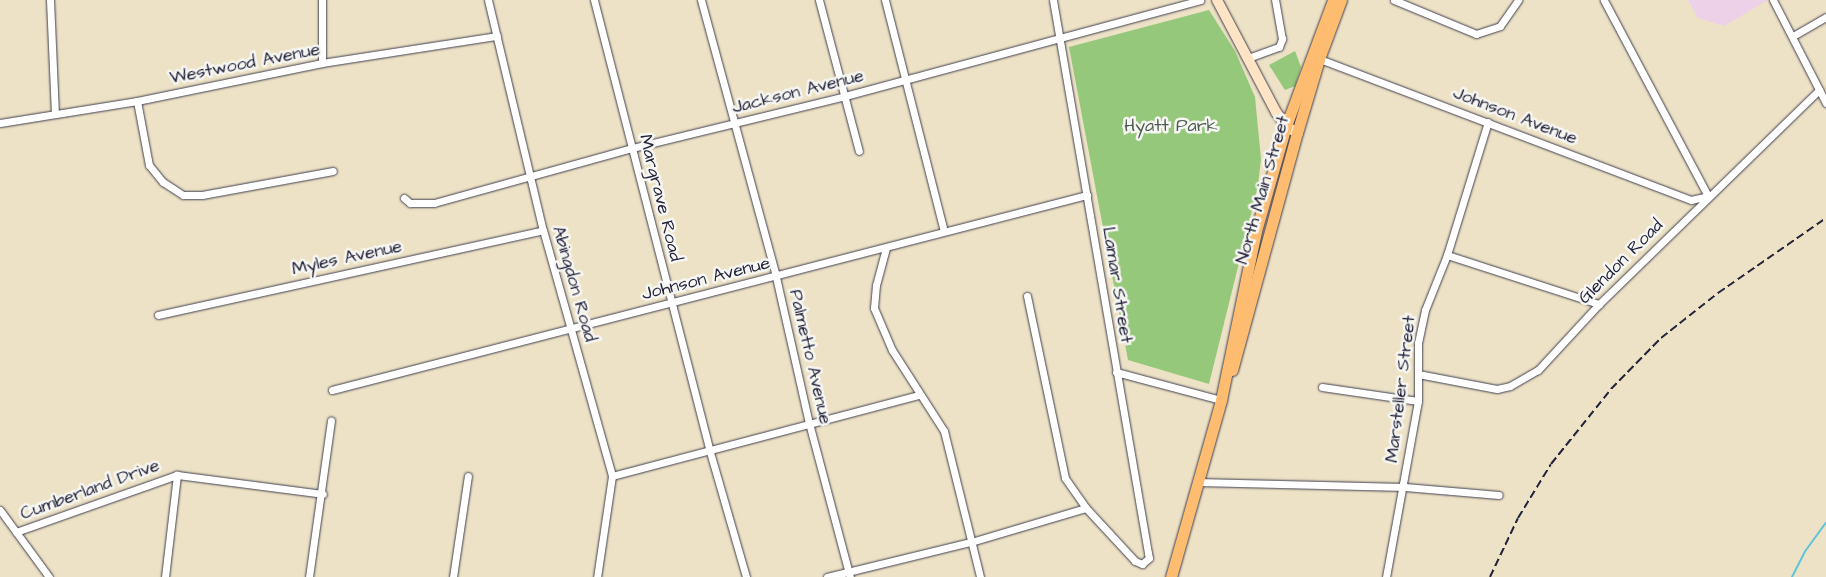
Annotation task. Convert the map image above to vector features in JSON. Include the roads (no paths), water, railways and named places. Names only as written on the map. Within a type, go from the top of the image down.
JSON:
[{"type":"main road","points":[[1217,0],[1286,126],[1297,133]]},
{"type":"main road","name":"North Main Street","points":[[1222,395],[1233,366],[1297,133],[1315,57],[1333,0]]},
{"type":"main road","name":"North Main Street","points":[[1171,577],[1222,395],[1256,231],[1286,126],[1341,0]]},
{"type":"street","points":[[50,0],[55,112]]},
{"type":"street","points":[[322,0],[322,63]]},
{"type":"street","name":"Abingdon Road","points":[[488,0],[543,230],[612,476],[597,577]]},
{"type":"street","name":"Margrave Road","points":[[594,0],[710,452],[746,577]]},
{"type":"street","name":"Palmetto Avenue","points":[[701,0],[733,124],[776,276],[809,423],[850,574]]},
{"type":"street","points":[[819,0],[859,151]]},
{"type":"street","points":[[885,0],[944,231]]},
{"type":"street","name":"Lamar Street","points":[[1054,0],[1148,553],[1146,562],[1135,561],[1086,508]]},
{"type":"street","name":"Jackson Avenue","points":[[404,198],[410,203],[434,203],[632,148],[845,96],[1060,36],[1200,0]]},
{"type":"street","points":[[1248,58],[1279,47],[1282,39],[1275,0]]},
{"type":"street","points":[[1394,0],[1476,34],[1500,26],[1518,0]]},
{"type":"street","points":[[1604,0],[1708,196]]},
{"type":"street","points":[[1773,0],[1826,103]]},
{"type":"street","points":[[1793,36],[1826,17]]},
{"type":"street","name":"Westwood Avenue","points":[[0,123],[55,112],[137,101],[322,63],[497,36]]},
{"type":"street","name":"Johnson Avenue","points":[[1315,57],[1691,200],[1708,196]]},
{"type":"street","name":"Glendon Road","points":[[1418,374],[1497,389],[1510,386],[1538,370],[1599,304],[1819,90]]},
{"type":"street","points":[[137,101],[150,164],[163,182],[183,195],[202,195],[334,171]]},
{"type":"street","name":"Marsteller Street","points":[[1386,577],[1404,488],[1418,401],[1418,343],[1425,310],[1447,255],[1488,122]]},
{"type":"street","name":"Johnson Avenue","points":[[332,390],[1087,195]]},
{"type":"street","name":"Myles Avenue","points":[[158,315],[543,230]]},
{"type":"street","points":[[886,248],[876,285],[874,308],[892,350],[919,395],[944,431],[980,577]]},
{"type":"street","points":[[1447,255],[1599,304]]},
{"type":"street","points":[[827,577],[850,574],[971,542],[1086,508],[1065,478],[1027,296]]},
{"type":"street","points":[[1116,372],[1129,373],[1222,395]]},
{"type":"street","points":[[1322,388],[1418,401]]},
{"type":"street","points":[[612,476],[710,452],[809,423],[919,395]]},
{"type":"street","points":[[309,577],[323,494],[332,421]]},
{"type":"street","points":[[165,577],[177,475]]},
{"type":"street","name":"Cumberland Drive","points":[[16,532],[177,475],[323,494]]},
{"type":"street","points":[[453,577],[468,476]]},
{"type":"street","points":[[1198,482],[1404,488],[1499,495]]},
{"type":"street","points":[[0,510],[49,577]]},
{"type":"waterway","points":[[1792,577],[1806,550],[1826,522]]},
{"type":"railway","points":[[1490,577],[1518,518],[1551,464],[1611,389],[1661,338],[1718,293],[1826,218]]},
{"type":"park label","name":"Hyatt Park","points":[[1171,126]]}]
